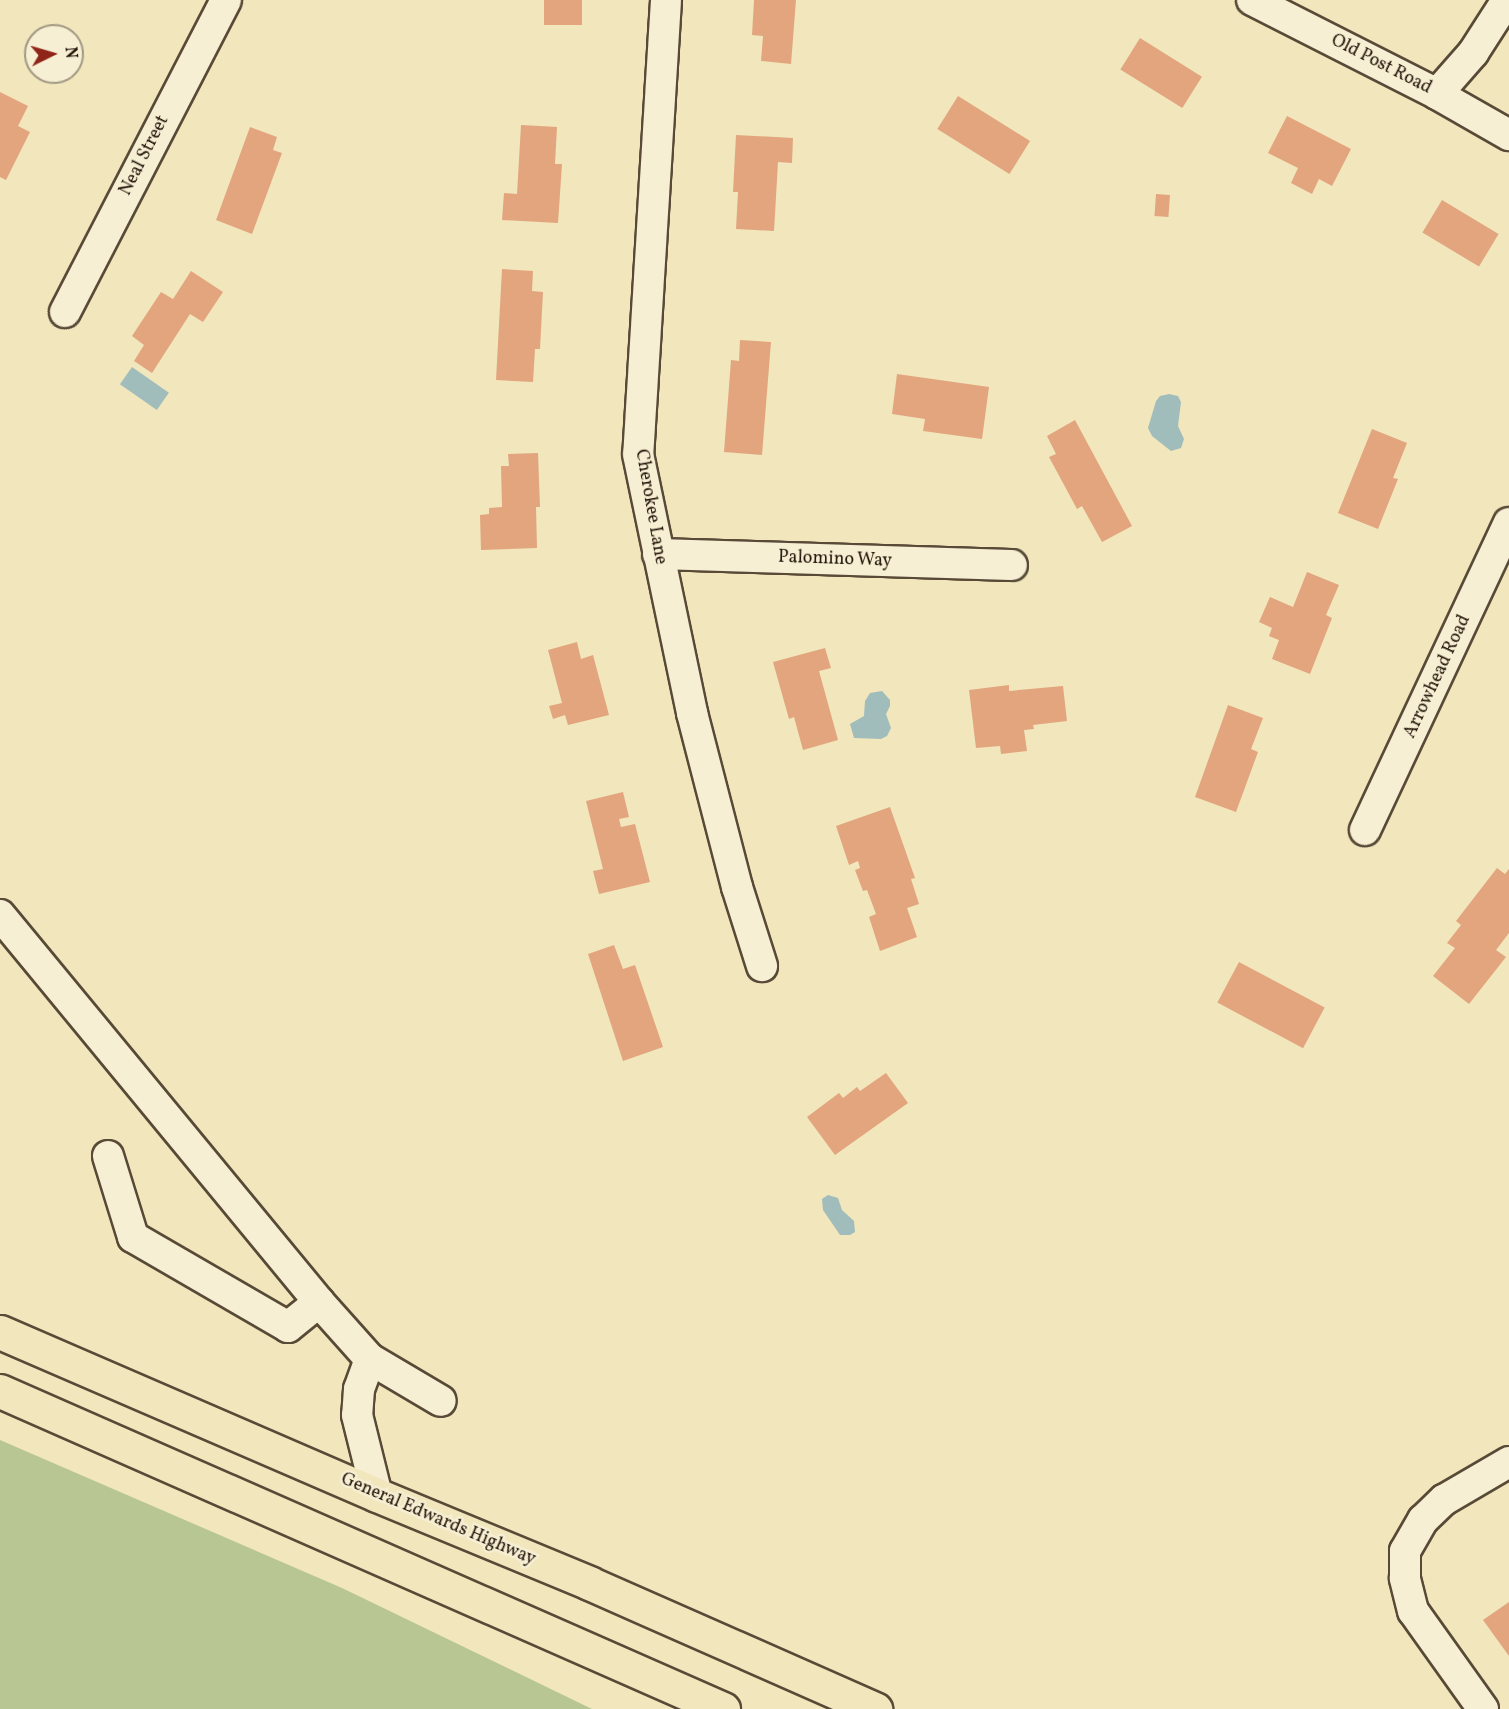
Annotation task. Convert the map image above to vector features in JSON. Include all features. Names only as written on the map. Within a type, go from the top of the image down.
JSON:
[{"type":"main road","name":"General Edwards Highway","points":[[0,1332],[377,1495],[599,1587],[875,1709]]},
{"type":"main road","points":[[0,1390],[723,1709]]},
{"type":"street","name":"Neal Street","points":[[65,312],[226,0]]},
{"type":"street","name":"Cherokee Lane","points":[[666,0],[638,454],[692,713],[737,887],[762,966]]},
{"type":"street","name":"Old Post Road","points":[[1252,0],[1437,94],[1509,135]]},
{"type":"street","points":[[1437,94],[1473,53],[1507,0]]},
{"type":"street","name":"Arrowhead Road","points":[[1365,830],[1509,523]]},
{"type":"street","name":"Palomino Way","points":[[658,554],[1012,565]]},
{"type":"street","points":[[0,915],[13,950],[370,1359],[441,1401]]},
{"type":"street","points":[[108,1156],[133,1237],[288,1327],[319,1302]]},
{"type":"street","points":[[370,1359],[359,1389],[357,1415],[377,1495]]},
{"type":"street","points":[[1483,1709],[1413,1611],[1405,1578],[1405,1551],[1423,1520],[1444,1500],[1509,1462]]},
{"type":"green space","points":[[0,1440],[342,1588],[592,1709],[0,1709]]},
{"type":"water","points":[[132,367],[169,393],[157,410],[120,384]]},
{"type":"water","points":[[1169,394],[1178,396],[1181,402],[1178,426],[1184,439],[1181,448],[1171,451],[1152,436],[1148,428],[1156,401],[1160,396]]},
{"type":"water","points":[[882,691],[890,700],[886,714],[891,728],[887,736],[881,739],[854,738],[850,724],[864,716],[865,701],[870,693]]},
{"type":"water","points":[[828,1195],[838,1198],[842,1210],[854,1221],[855,1232],[850,1235],[840,1235],[823,1210],[822,1199]]},
{"type":"building","points":[[544,0],[582,0],[582,25],[544,25]]},
{"type":"building","points":[[754,0],[796,0],[791,64],[761,61],[763,36],[752,35]]},
{"type":"building","points":[[1140,38],[1202,77],[1182,108],[1120,69]]},
{"type":"building","points":[[0,92],[28,106],[18,126],[30,132],[6,180],[0,177]]},
{"type":"building","points":[[958,96],[1030,141],[1009,174],[937,129]]},
{"type":"building","points":[[1287,116],[1351,149],[1332,186],[1319,179],[1312,194],[1291,183],[1298,168],[1268,153]]},
{"type":"building","points":[[521,125],[557,127],[555,164],[562,164],[558,223],[502,220],[504,193],[517,194]]},
{"type":"building","points":[[250,127],[277,137],[273,150],[282,153],[252,234],[216,220]]},
{"type":"building","points":[[736,135],[793,138],[792,163],[778,162],[774,231],[736,229],[738,192],[733,192]]},
{"type":"building","points":[[1156,194],[1170,195],[1168,217],[1154,216]]},
{"type":"building","points":[[1442,200],[1499,234],[1479,267],[1422,233]]},
{"type":"building","points":[[502,269],[533,271],[532,291],[543,292],[540,349],[535,349],[533,382],[496,380]]},
{"type":"building","points":[[191,271],[223,292],[203,322],[190,314],[152,373],[134,361],[144,345],[132,336],[161,292],[173,299]]},
{"type":"building","points":[[740,340],[771,342],[762,455],[724,452],[731,360],[739,361]]},
{"type":"building","points":[[897,374],[989,387],[982,439],[923,431],[925,419],[892,414]]},
{"type":"building","points":[[1075,420],[1132,526],[1102,542],[1082,506],[1077,509],[1049,457],[1056,454],[1047,436]]},
{"type":"building","points":[[1372,429],[1407,443],[1393,478],[1398,479],[1378,529],[1338,513]]},
{"type":"building","points":[[538,453],[540,507],[536,507],[537,548],[481,550],[480,515],[489,514],[489,508],[502,507],[501,466],[509,466],[508,454]]},
{"type":"building","points":[[1307,572],[1339,585],[1326,615],[1332,618],[1310,674],[1272,659],[1279,640],[1269,636],[1272,628],[1259,622],[1270,597],[1293,607]]},
{"type":"building","points":[[577,642],[581,659],[593,655],[609,715],[568,725],[565,715],[553,719],[549,706],[562,703],[548,650]]},
{"type":"building","points":[[825,648],[831,668],[819,671],[838,740],[803,750],[794,717],[789,719],[773,662]]},
{"type":"building","points":[[1009,685],[1009,691],[1063,686],[1067,721],[1033,725],[1034,729],[1024,730],[1027,751],[1001,754],[1000,746],[976,748],[969,690]]},
{"type":"building","points":[[1228,705],[1263,718],[1251,749],[1258,752],[1236,812],[1195,797]]},
{"type":"building","points":[[623,792],[629,817],[619,819],[621,827],[635,824],[650,882],[599,894],[593,871],[603,869],[586,801]]},
{"type":"building","points":[[890,807],[915,878],[911,879],[919,904],[907,908],[917,937],[880,951],[869,917],[876,914],[867,890],[863,891],[855,870],[860,868],[858,861],[849,865],[836,826]]},
{"type":"building","points":[[1497,868],[1505,874],[1509,869],[1509,933],[1496,950],[1506,957],[1469,1004],[1433,976],[1455,948],[1447,943],[1461,925],[1456,921]]},
{"type":"building","points":[[614,945],[623,969],[635,965],[663,1047],[623,1061],[588,954]]},
{"type":"building","points":[[1239,962],[1325,1008],[1303,1048],[1217,1003]]},
{"type":"building","points":[[886,1073],[908,1103],[835,1155],[807,1117],[839,1093],[843,1098],[857,1087],[860,1091]]},
{"type":"building","points":[[1509,1602],[1509,1656],[1483,1620]]}]
